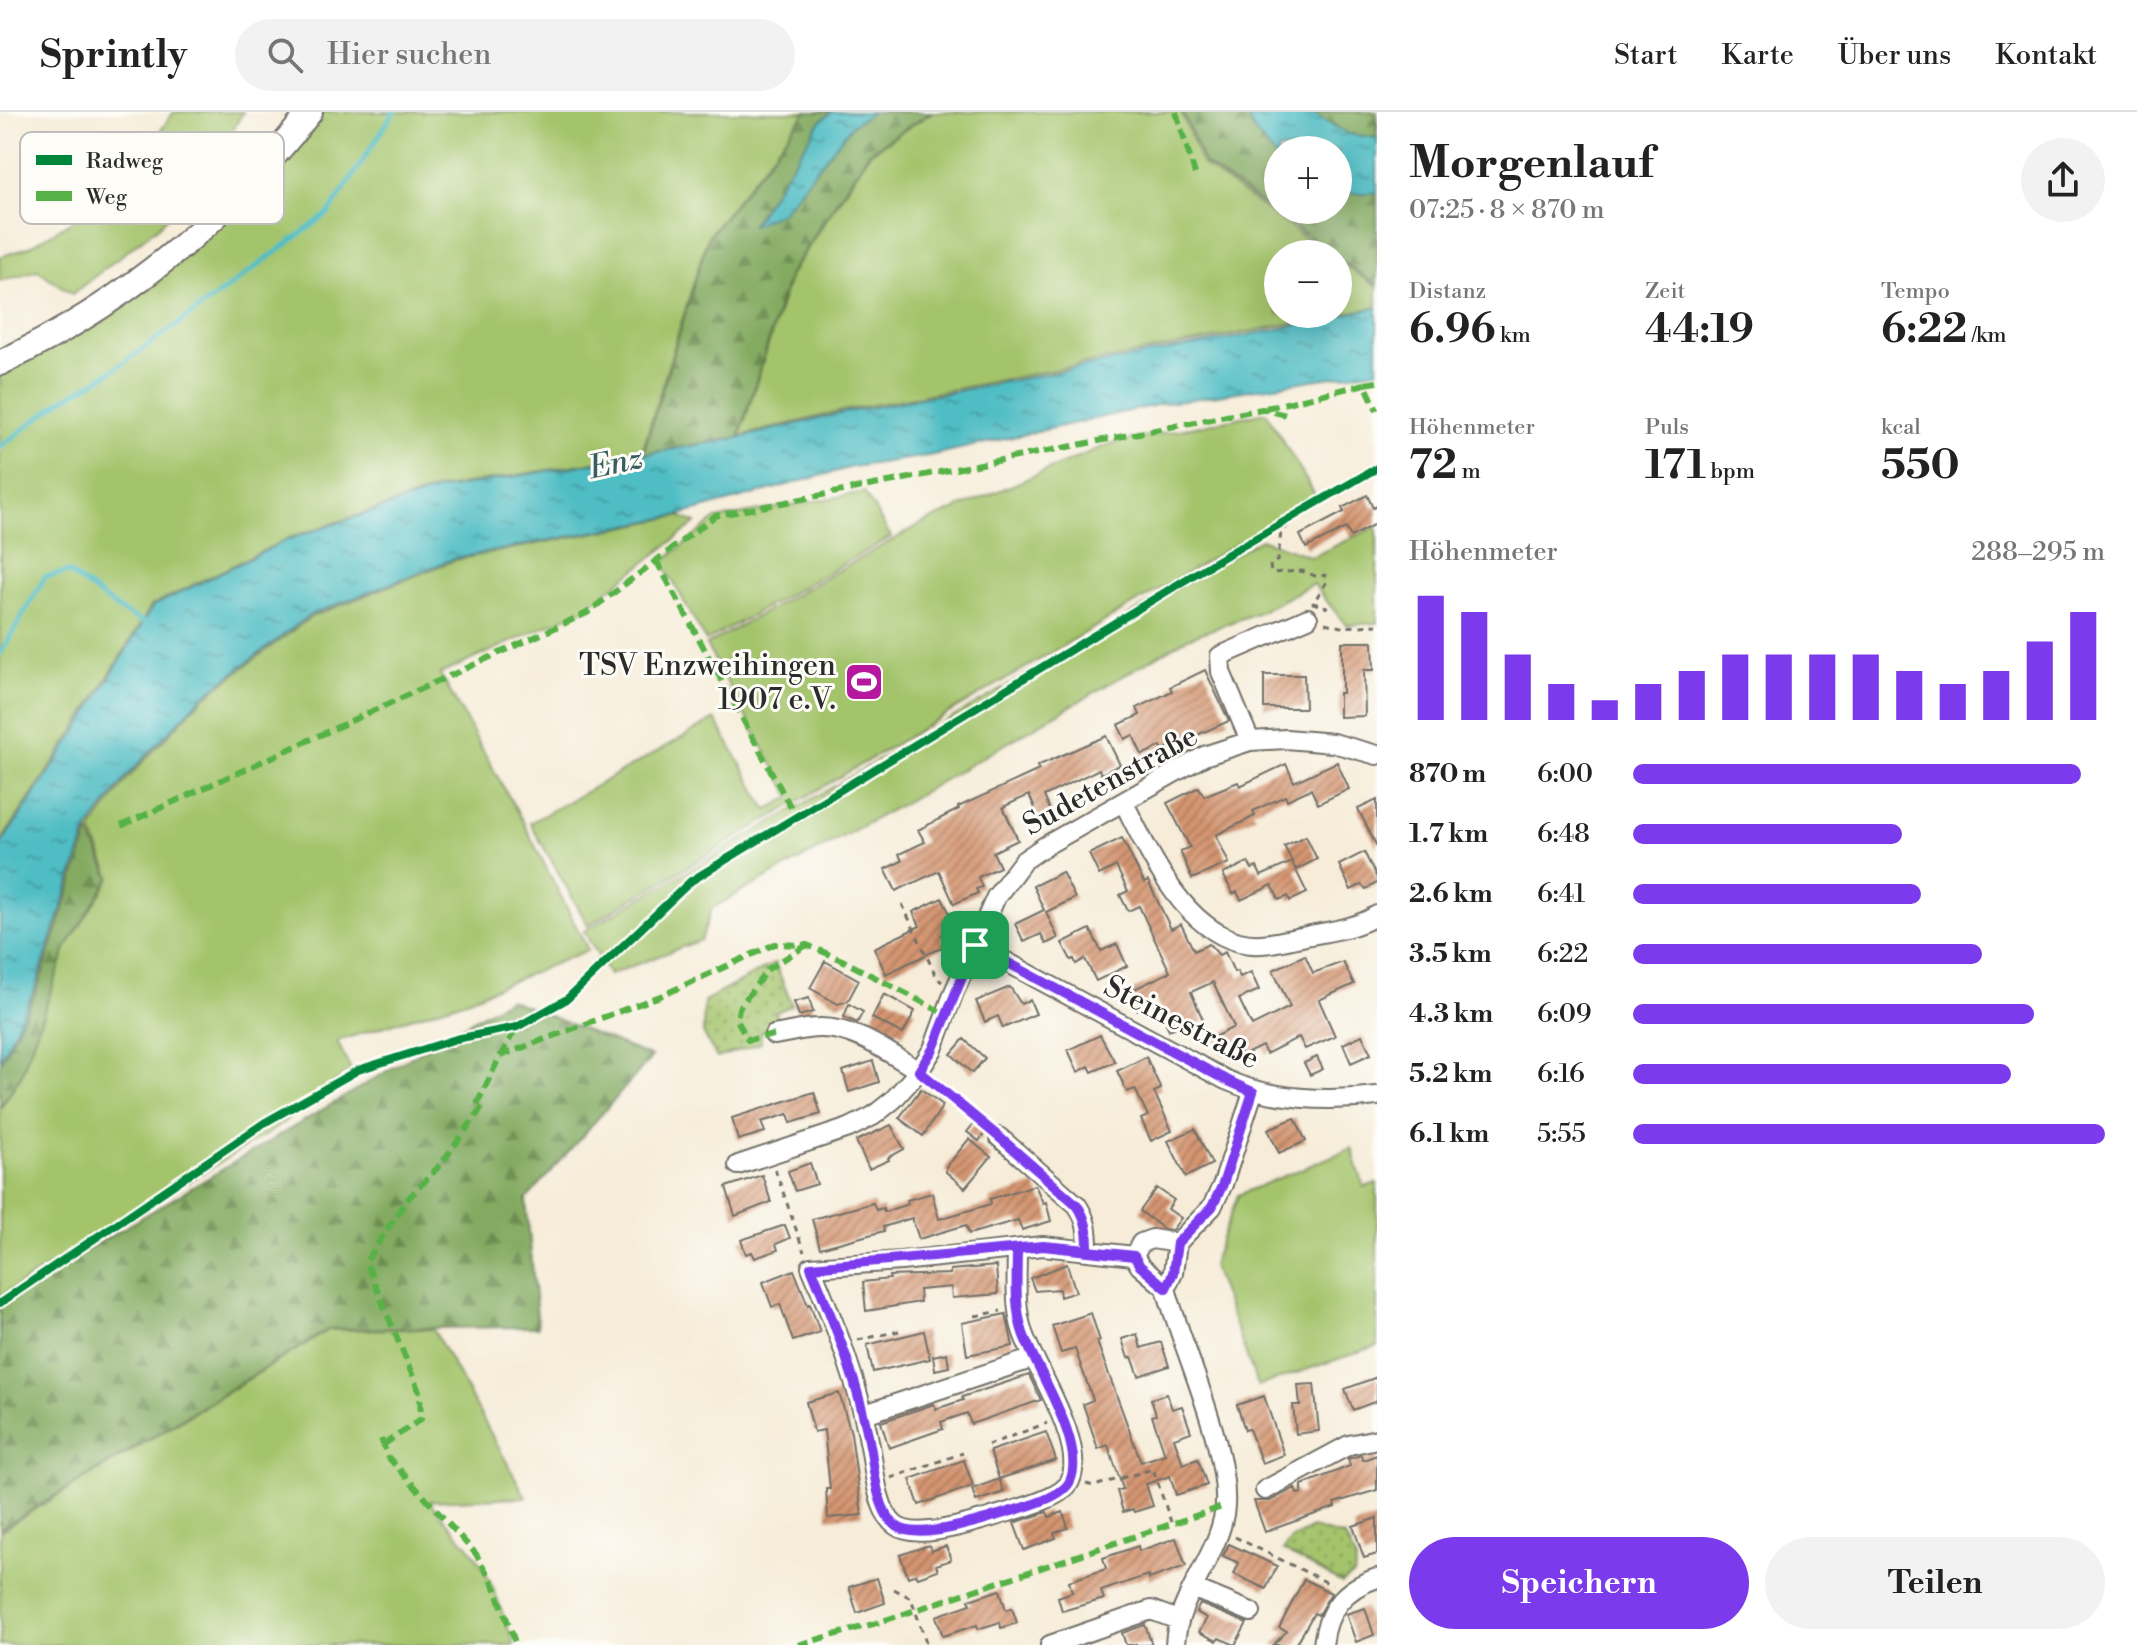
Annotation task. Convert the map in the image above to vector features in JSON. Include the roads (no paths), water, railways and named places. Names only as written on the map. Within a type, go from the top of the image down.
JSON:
[{"type":"main road","points":[[284,143],[310,112]]},
{"type":"main road","points":[[0,363],[95,312],[173,254],[206,224]]},
{"type":"street","points":[[1250,741],[1221,672],[1220,656],[1308,618]]},
{"type":"street","name":"Sudetenstraße","points":[[738,1165],[835,1133],[873,1116],[893,1100],[919,1071],[933,1049],[954,992],[996,897],[1023,861],[1045,846],[1204,756],[1250,741],[1286,739],[1333,743],[1377,755]]},
{"type":"street","points":[[1124,803],[1155,865],[1176,894],[1218,933],[1241,943],[1260,943],[1354,926],[1377,915]]},
{"type":"street","name":"Steinestraße","points":[[975,945],[1253,1092],[1347,1099],[1377,1096]]},
{"type":"street","points":[[774,1035],[819,1028],[840,1030],[868,1040],[919,1071]]},
{"type":"street","points":[[1166,1288],[1173,1273],[1177,1243],[1212,1207],[1223,1184],[1253,1092]]},
{"type":"street","points":[[999,1137],[1077,1205],[1085,1217],[1088,1250]]},
{"type":"street","points":[[1134,1256],[1141,1243],[1152,1239],[1177,1243]]},
{"type":"street","points":[[1017,1249],[1017,1309],[1023,1332],[1062,1417],[1073,1460],[1070,1481],[1057,1494],[1035,1503],[955,1528],[908,1531],[895,1526],[886,1515],[876,1483],[865,1414],[843,1343],[811,1267],[1043,1246],[1134,1256]]},
{"type":"street","points":[[1134,1256],[1140,1266],[1166,1288],[1216,1440],[1222,1469],[1225,1506],[1219,1532],[1178,1620],[1175,1645]]},
{"type":"street","points":[[865,1414],[1034,1358]]},
{"type":"street","points":[[1265,1490],[1349,1445],[1377,1439]]},
{"type":"street","points":[[1323,1645],[1329,1617],[1346,1593],[1377,1578]]},
{"type":"street","points":[[1193,1588],[1251,1612]]},
{"type":"street","points":[[1050,1645],[1151,1610],[1178,1620]]},
{"type":"water","points":[[832,112],[873,112],[853,124],[782,212],[752,225],[821,121]]},
{"type":"water","points":[[1245,112],[1310,112],[1348,134],[1377,138],[1377,193],[1352,193],[1352,136],[1264,136],[1264,143]]},
{"type":"water","name":"Enz","points":[[1377,307],[1377,370],[1161,404],[928,456],[852,467],[680,515],[453,559],[310,615],[202,697],[127,776],[87,831],[36,986],[0,1060],[0,846],[81,725],[153,606],[289,539],[438,490],[738,438],[848,412],[1283,328],[1352,328],[1352,313]]},
{"type":"waterway","points":[[0,447],[61,401],[109,373],[192,314],[329,213],[394,112]]},
{"type":"waterway","points":[[0,654],[45,577],[68,572],[121,611],[143,622]]},
{"type":"place","name":"TSV Enzweihingen 1907 e.V.","points":[[864,682]]}]
